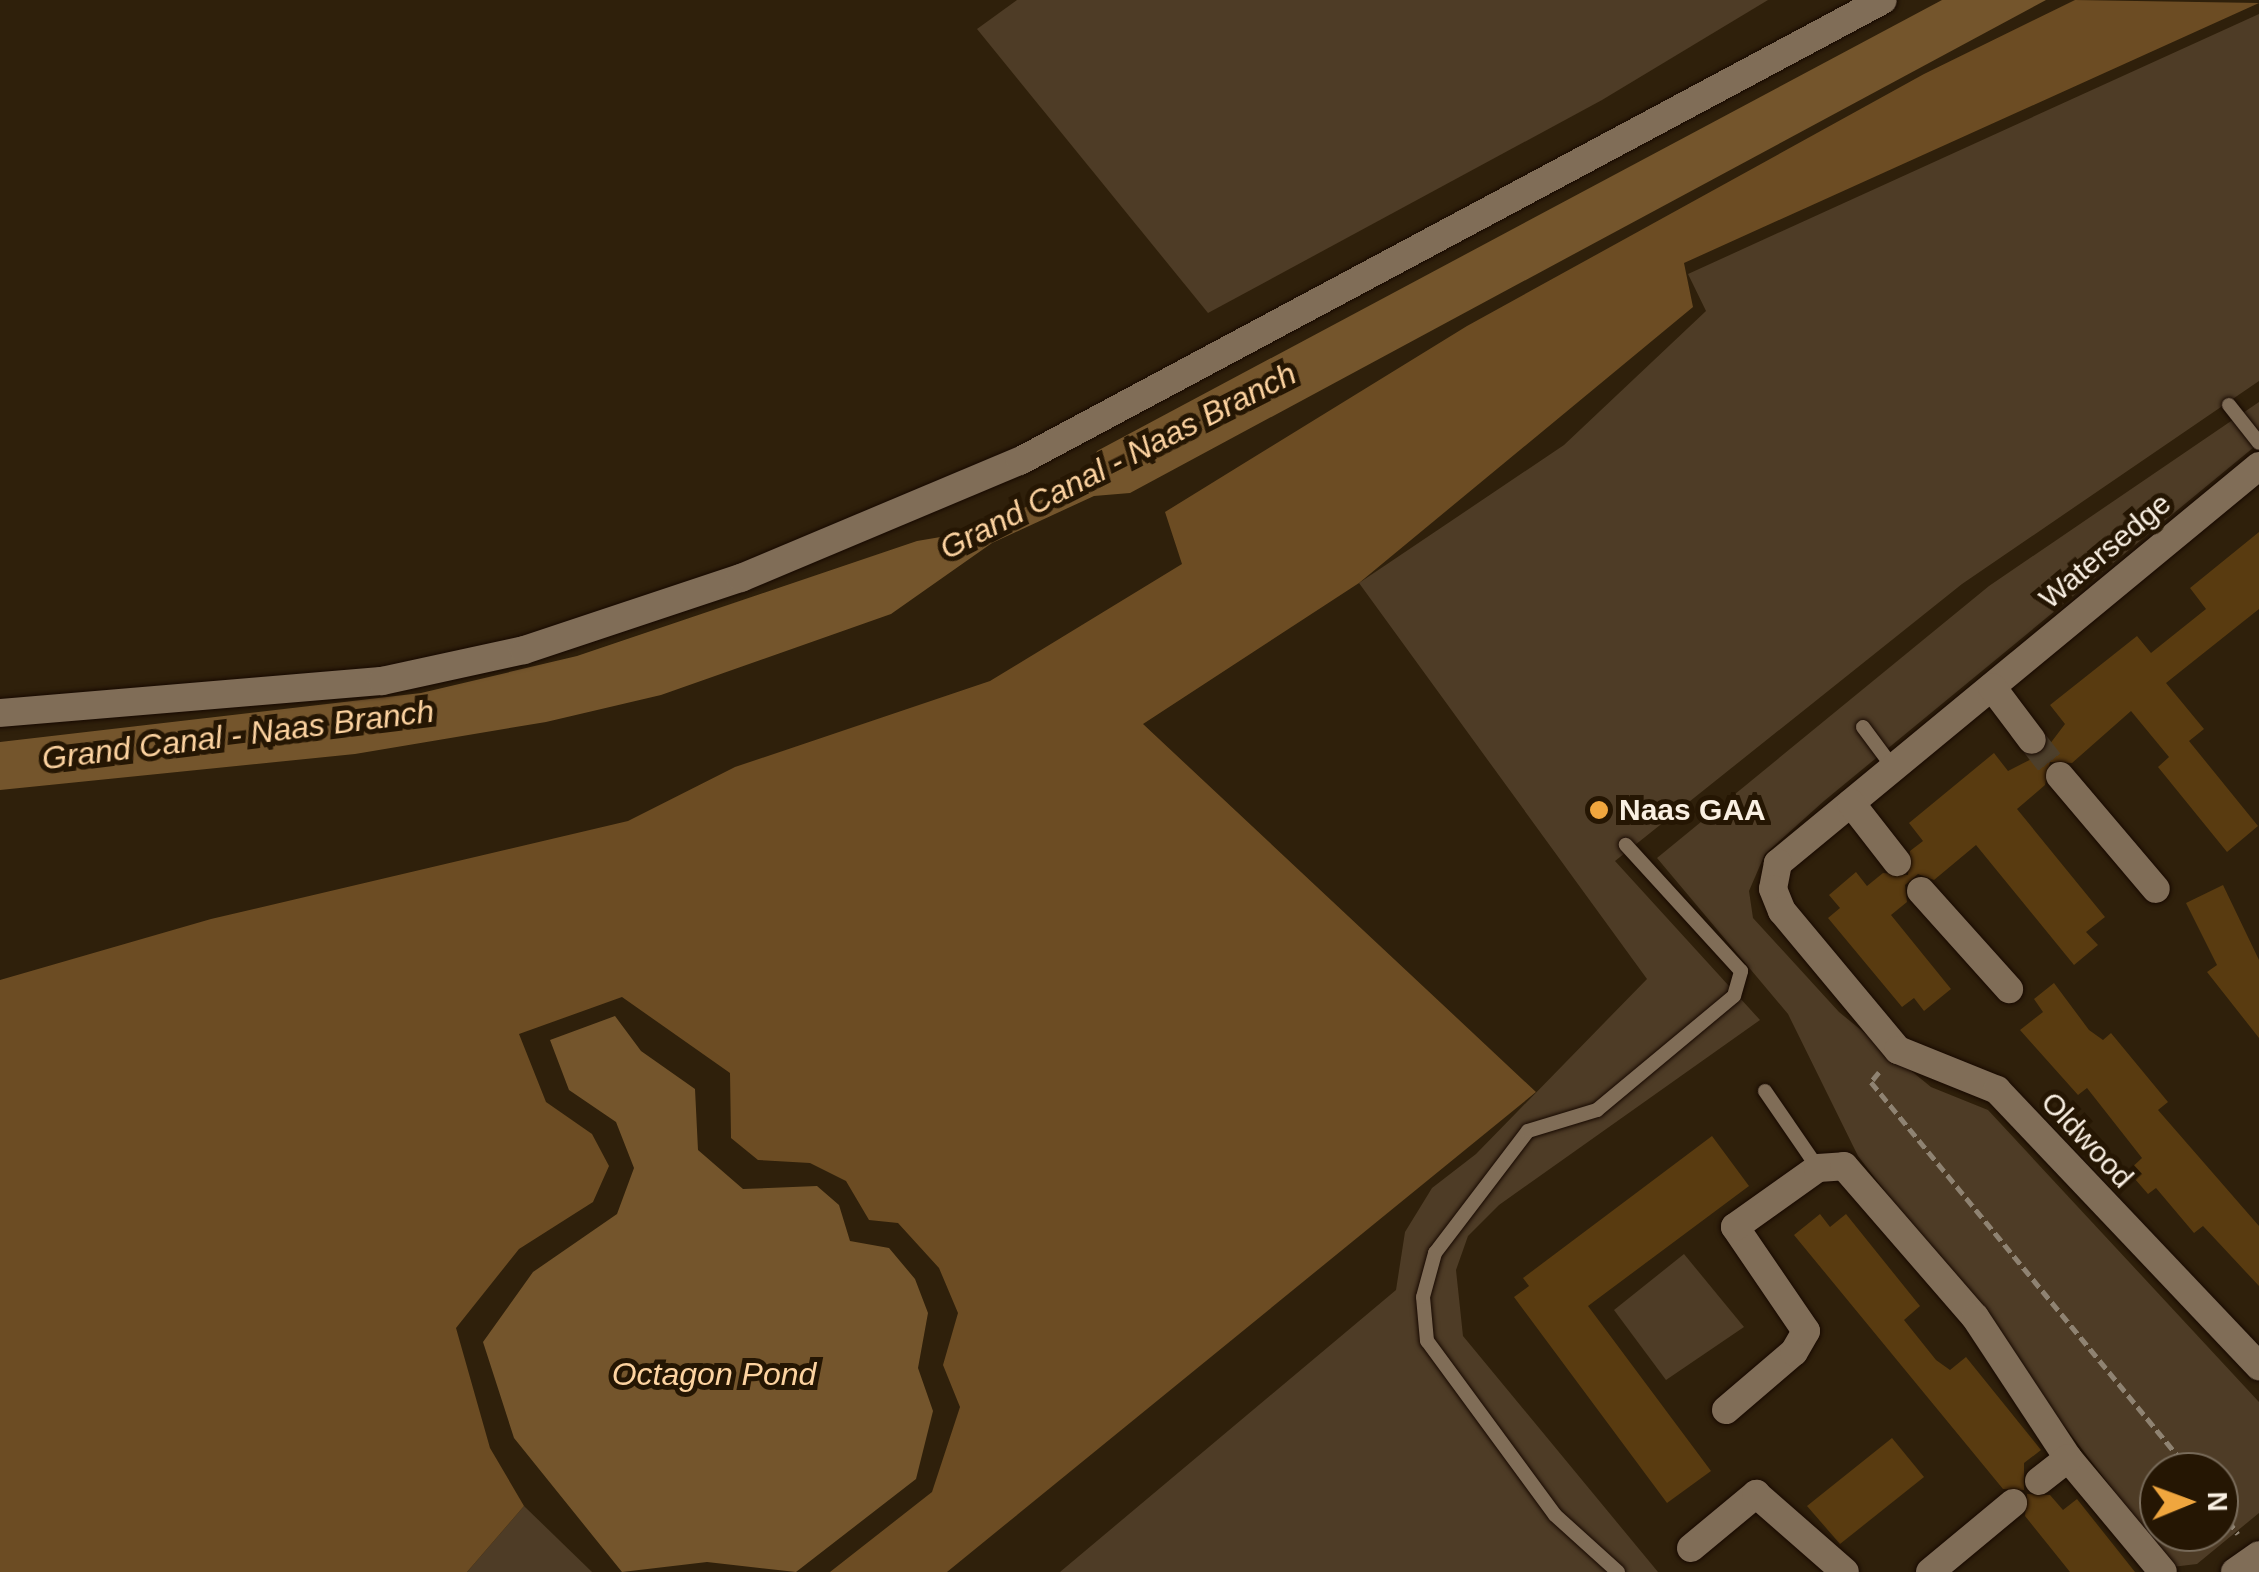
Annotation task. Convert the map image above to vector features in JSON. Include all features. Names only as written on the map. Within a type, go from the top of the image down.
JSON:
[{"type":"street","points":[[0,713],[382,681],[524,650],[742,578],[1020,461],[1883,0]]},
{"type":"street","name":"Watersedge","points":[[1846,990],[1773,889],[1778,863],[2259,466]]},
{"type":"street","points":[[1992,687],[2032,740]]},
{"type":"street","points":[[2060,776],[2156,888]]},
{"type":"street","points":[[1850,803],[1896,862]]},
{"type":"street","points":[[1921,891],[2008,989]]},
{"type":"street","name":"Oldwood","points":[[1846,990],[1898,1050],[1997,1090],[2259,1366]]},
{"type":"street","points":[[1726,1410],[1794,1352],[1806,1332],[1734,1228],[1818,1168],[1844,1166],[1964,1304],[2068,1458],[2163,1572]]},
{"type":"street","points":[[2039,1481],[2068,1458]]},
{"type":"street","points":[[1691,1548],[1756,1494],[1845,1572]]},
{"type":"street","points":[[1930,1572],[2014,1502]]},
{"type":"street","points":[[2235,1572],[2259,1555]]},
{"type":"lane","points":[[2229,406],[2259,443]]},
{"type":"lane","points":[[1863,727],[1892,766]]},
{"type":"lane","points":[[1618,1572],[1554,1515],[1427,1342],[1423,1297],[1435,1253],[1528,1131],[1596,1110],[1734,996],[1741,971],[1626,845]]},
{"type":"lane","points":[[1764,1091],[1818,1168]]},
{"type":"path","points":[[1898,1050],[1870,1082],[2174,1452]]},
{"type":"shaded area","points":[[1017,0],[1768,0],[1602,100],[1208,313],[977,29]]},
{"type":"shaded area","points":[[2075,0],[2259,3],[1684,263],[1693,307],[1359,583],[1143,724],[1536,1092],[947,1572],[830,1572],[932,1492],[960,1407],[943,1365],[958,1313],[939,1268],[898,1223],[869,1220],[846,1181],[810,1163],[758,1160],[731,1138],[730,1073],[622,997],[519,1034],[546,1102],[592,1134],[609,1166],[593,1202],[519,1249],[456,1328],[490,1448],[524,1506],[467,1572],[0,1572],[0,980],[211,919],[628,821],[735,767],[990,681],[1182,564],[1165,512],[1467,326],[1924,74]]},
{"type":"shaded area","name":"Naas GAA","points":[[2259,14],[2259,381],[1962,584],[1615,861],[1760,1020],[1499,1205],[1468,1236],[1456,1270],[1463,1336],[1658,1572],[1060,1572],[1396,1290],[1405,1232],[1432,1188],[1476,1154],[1647,979],[1359,583],[1564,445],[1706,311],[1688,274]]},
{"type":"shaded area","points":[[2259,402],[2259,443],[1824,801],[1765,854],[1749,891],[1753,918],[1839,1012],[1931,1087],[1988,1110],[2259,1402],[2259,1513],[2239,1529],[2239,1452],[2139,1452],[2139,1524],[1858,1156],[1788,1014],[1657,858],[1989,586]]},
{"type":"shaded area","points":[[1684,1254],[1744,1327],[1666,1380],[1614,1310]]},
{"type":"shaded area","points":[[524,1506],[592,1572],[467,1572]]},
{"type":"shaded area","points":[[2161,1552],[2212,1552],[2197,1564],[2172,1567]]},
{"type":"water","name":"Grand Canal - Naas Branch","points":[[1942,0],[2046,0],[1130,493],[1094,496],[992,543],[891,614],[661,695],[546,722],[355,754],[0,790],[0,742],[421,693],[577,656],[917,541],[970,532],[1084,481],[1097,451]]},
{"type":"water","name":"Octagon Pond","points":[[615,1016],[641,1051],[695,1089],[698,1150],[743,1189],[817,1186],[839,1205],[850,1241],[889,1248],[915,1279],[928,1313],[918,1368],[933,1411],[916,1479],[796,1572],[707,1562],[622,1572],[514,1438],[483,1342],[533,1272],[617,1214],[634,1168],[616,1122],[569,1090],[550,1040]]},
{"type":"building","points":[[2259,532],[2259,609],[2166,683],[2204,729],[2189,741],[2258,826],[2227,852],[2158,767],[2169,757],[2131,711],[2072,763],[2050,762],[2045,785],[2017,809],[2105,917],[2086,932],[2098,945],[2074,965],[1976,845],[1934,880],[1918,874],[1905,885],[1907,902],[1891,915],[1951,989],[1924,1011],[1914,998],[1902,1007],[1828,918],[1840,908],[1829,895],[1856,872],[1867,886],[1883,873],[1908,875],[1910,851],[1923,841],[1909,823],[1994,753],[2008,771],[2043,753],[2065,724],[2050,705],[2137,636],[2151,653],[2206,609],[2190,588]]},
{"type":"building","points":[[2223,885],[2259,960],[2259,1038],[2207,972],[2217,965],[2186,903]]},
{"type":"building","points":[[2054,983],[2089,1030],[2103,1040],[2111,1033],[2168,1102],[2158,1110],[2259,1226],[2259,1286],[2203,1226],[2194,1233],[2156,1188],[2148,1194],[2128,1171],[2142,1158],[2087,1088],[2078,1095],[2020,1030],[2043,1012],[2034,999]]},
{"type":"building","points":[[1712,1136],[1749,1186],[1588,1306],[1711,1471],[1667,1503],[1514,1297],[1529,1286],[1523,1278]]},
{"type":"building","points":[[1820,1214],[1830,1227],[1846,1214],[1920,1306],[1904,1320],[1936,1360],[1950,1370],[1966,1357],[2041,1450],[2024,1463],[2024,1490],[2003,1489],[1794,1235]]},
{"type":"building","points":[[1892,1438],[1924,1477],[1840,1544],[1807,1506]]},
{"type":"building","points":[[2027,1494],[2050,1495],[2063,1510],[2077,1499],[2135,1572],[2070,1572],[2025,1516]]},
{"type":"tunnel","points":[[2032,740],[2060,776]]},
{"type":"place","name":"Naas GAA","points":[[1599,810]]}]
